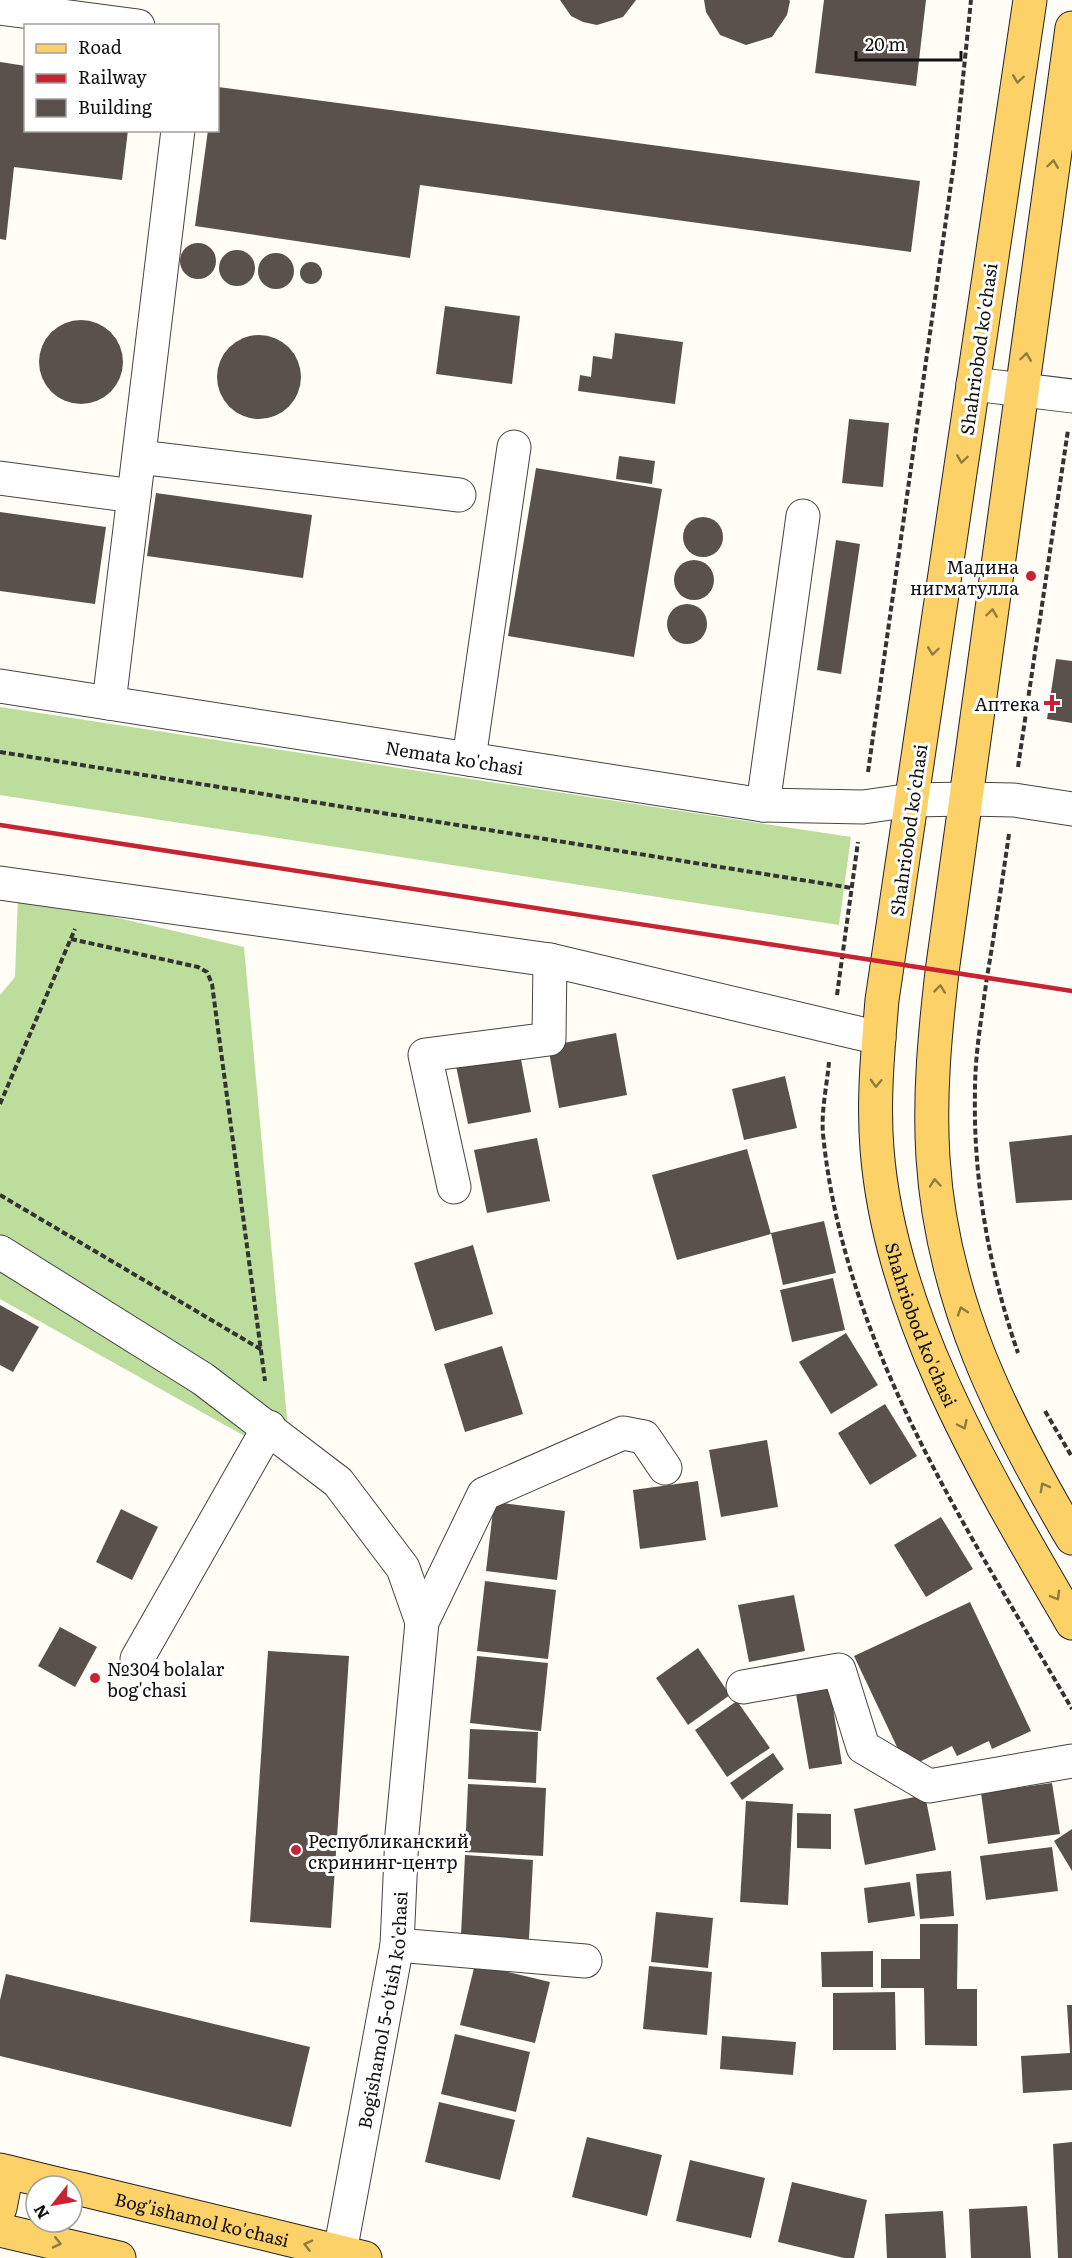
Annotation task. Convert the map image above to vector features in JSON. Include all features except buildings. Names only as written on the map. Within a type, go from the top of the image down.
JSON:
[{"type":"main road","name":"Shahriobod ko'chasi","points":[[1030,0],[879,1038],[877,1150],[888,1219],[906,1286],[943,1381],[986,1473],[1072,1623]]},
{"type":"main road","points":[[1072,28],[934,1048],[932,1120],[936,1194],[950,1269],[971,1340],[1000,1406],[1072,1538]]},
{"type":"main road","points":[[0,2208],[4,2171],[24,2176]]},
{"type":"main road","name":"Bog'ishamol ko'chasi","points":[[84,2190],[353,2255]]},
{"type":"main road","points":[[0,2230],[119,2258]]},
{"type":"street","points":[[0,9],[122,24]]},
{"type":"street","points":[[109,703],[178,132]]},
{"type":"street","points":[[973,384],[1022,390],[1070,410]]},
{"type":"street","points":[[469,759],[514,447]]},
{"type":"street","points":[[139,457],[459,495]]},
{"type":"street","points":[[0,478],[134,496]]},
{"type":"street","points":[[763,805],[803,516]]},
{"type":"street","name":"Nemata ko'chasi","points":[[0,686],[763,805],[863,807],[912,800],[966,799],[1014,800],[1072,809]]},
{"type":"street","points":[[0,883],[550,960],[879,1038]]},
{"type":"street","points":[[454,1187],[425,1055],[549,1039],[550,960]]},
{"type":"street","points":[[0,1252],[203,1379],[269,1427],[338,1482],[403,1568],[422,1622]]},
{"type":"street","points":[[137,1659],[269,1427]]},
{"type":"street","points":[[422,1622],[484,1494],[623,1433],[644,1437],[665,1468]]},
{"type":"street","name":"Bogishamol 5-o'tish ko'chasi","points":[[353,2255],[397,1945],[402,1834],[422,1622]]},
{"type":"street","points":[[743,1687],[839,1670],[863,1747],[929,1786],[1072,1761]]},
{"type":"street","points":[[397,1945],[585,1961]]},
{"type":"path","points":[[832,1026],[955,156],[971,0]]},
{"type":"path","points":[[1020,1356],[1001,1305],[989,1251],[976,1143],[975,1089],[981,1023],[1070,410]]},
{"type":"path","points":[[0,752],[852,888]]},
{"type":"path","points":[[0,1104],[89,895]]},
{"type":"path","points":[[70,939],[198,967],[207,972],[212,984],[262,1350],[269,1427]]},
{"type":"path","points":[[0,1196],[262,1350]]},
{"type":"path","points":[[1042,1406],[1072,1457]]},
{"type":"green space","points":[[0,707],[851,837],[839,925],[0,795]]},
{"type":"green space","points":[[18,895],[244,947],[291,1462],[0,1299],[0,995],[15,977]]},
{"type":"railway","points":[[0,825],[1072,991]]},
{"type":"place","name":"Мадина нигматулла","points":[[1031,576]]},
{"type":"place","name":"Аптека","points":[[1052,703]]},
{"type":"place","name":"№304 bolalar bog'chasi","points":[[95,1678]]},
{"type":"place","name":"Республиканский скрининг-центр","points":[[296,1850]]}]
